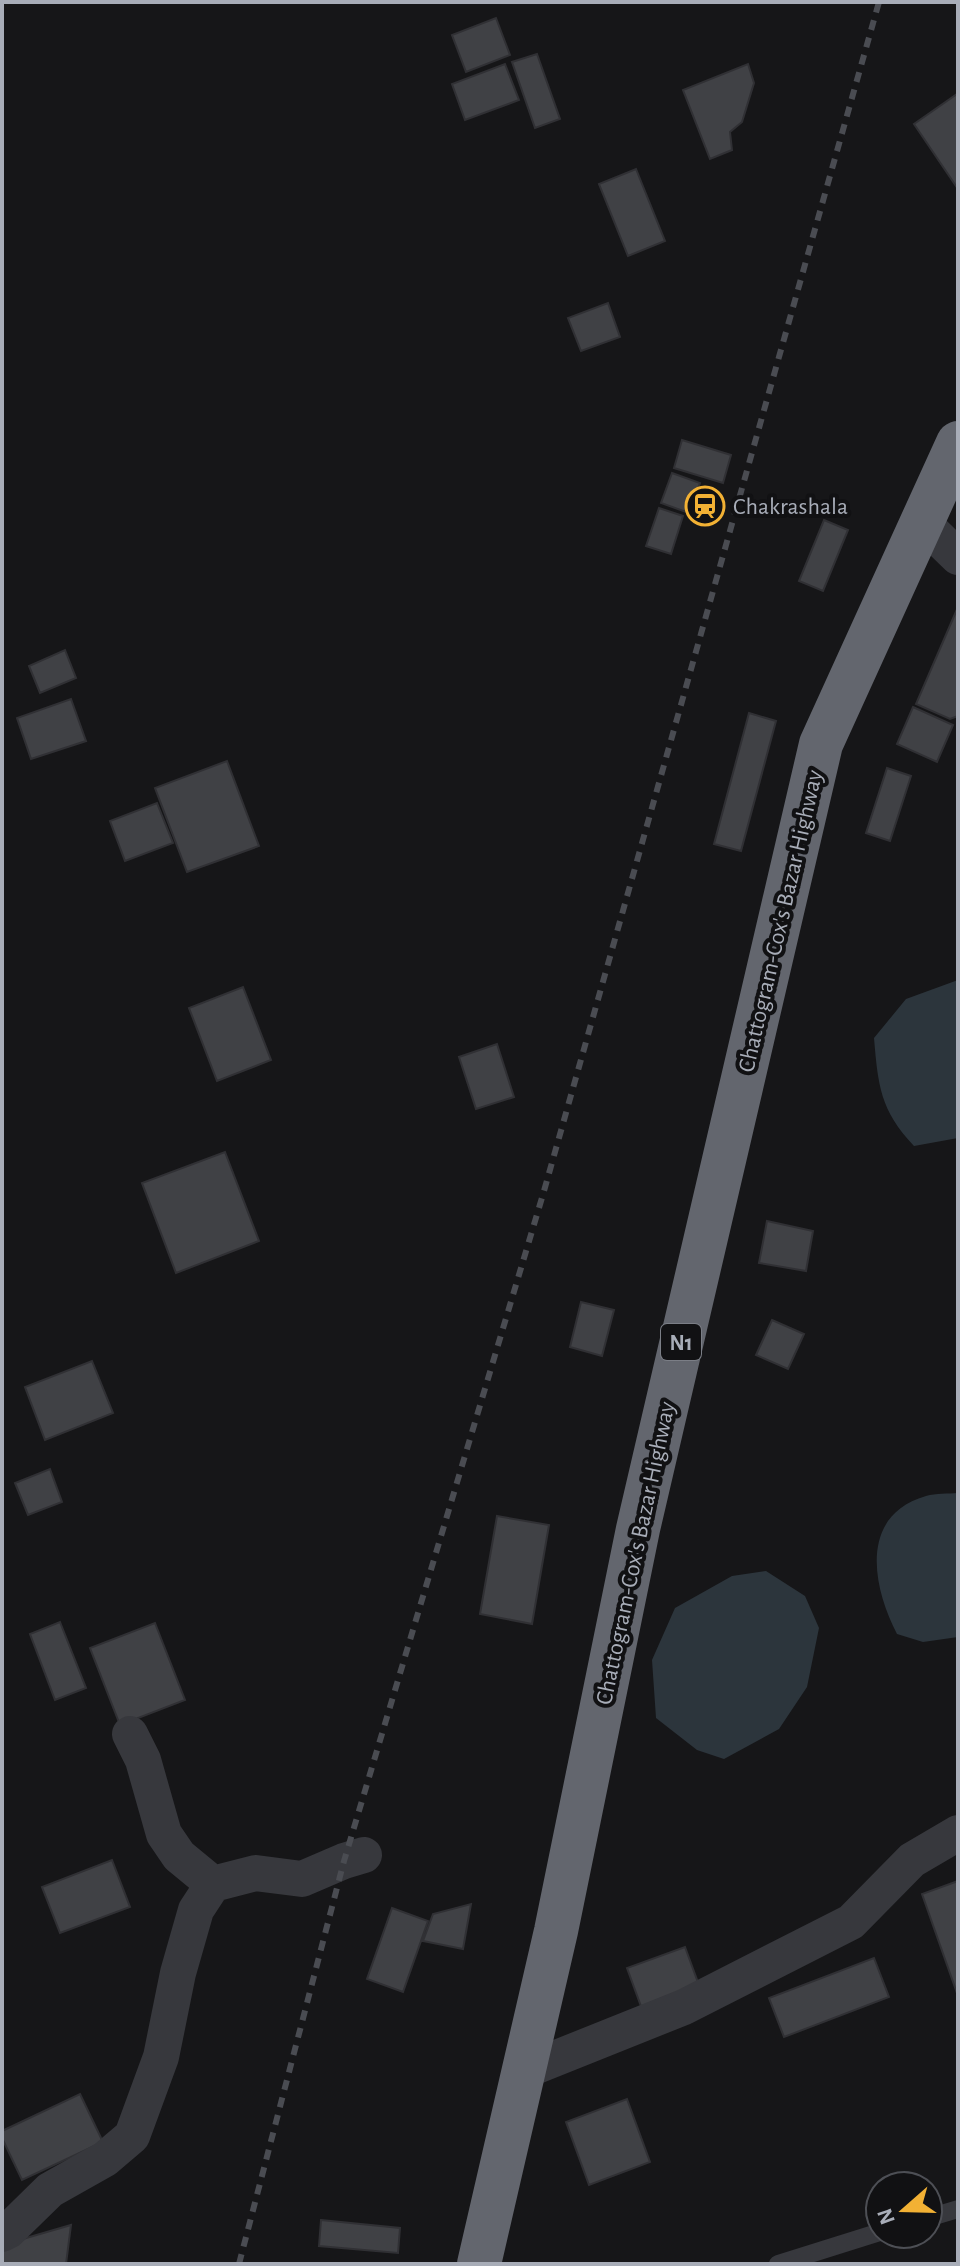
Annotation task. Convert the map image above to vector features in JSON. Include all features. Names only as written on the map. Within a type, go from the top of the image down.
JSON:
[{"type":"highway","name":"Chattogram-Cox's Bazar Highway","points":[[479,2264],[556,1931],[638,1529],[821,744],[958,443]]},
{"type":"street","points":[[922,522],[958,557]]},
{"type":"street","points":[[130,1734],[143,1760],[164,1834],[179,1856],[213,1884]]},
{"type":"street","points":[[524,2071],[684,2007],[851,1922],[912,1860],[958,1833]]},
{"type":"street","points":[[2,2234],[50,2190],[105,2159],[132,2136],[161,2057],[178,1973],[196,1910],[213,1884],[256,1873],[302,1879],[364,1855]]},
{"type":"lane","points":[[778,2264],[864,2237]]},
{"type":"shaded area","points":[[958,980],[958,1138],[914,1146],[887,1108],[877,1070],[874,1038],[906,999]]},
{"type":"shaded area","points":[[958,1493],[958,1637],[923,1642],[897,1634],[888,1615],[878,1574],[877,1554],[881,1535],[890,1519],[904,1505],[930,1495]]},
{"type":"shaded area","points":[[766,1571],[805,1596],[819,1628],[807,1687],[779,1729],[724,1759],[697,1750],[656,1718],[652,1660],[675,1608],[732,1576]]},
{"type":"building","points":[[496,18],[510,55],[466,72],[452,35]]},
{"type":"building","points":[[537,54],[560,119],[535,128],[512,62]]},
{"type":"building","points":[[505,64],[519,100],[465,120],[452,84]]},
{"type":"building","points":[[748,64],[754,83],[742,122],[730,132],[732,150],[710,159],[683,90]]},
{"type":"building","points":[[958,96],[958,189],[914,124]]},
{"type":"building","points":[[636,169],[665,241],[628,256],[599,184]]},
{"type":"building","points":[[608,303],[620,337],[581,351],[568,318]]},
{"type":"building","points":[[682,440],[731,455],[723,483],[674,468]]},
{"type":"building","points":[[672,473],[700,483],[689,513],[661,503]]},
{"type":"building","points":[[659,508],[683,516],[671,554],[646,546]]},
{"type":"building","points":[[824,520],[848,530],[823,591],[799,581]]},
{"type":"building","points":[[958,607],[958,716],[950,719],[916,704]]},
{"type":"building","points":[[65,650],[76,678],[40,693],[29,666]]},
{"type":"building","points":[[71,699],[86,741],[31,759],[17,718]]},
{"type":"building","points":[[913,707],[953,725],[937,762],[897,744]]},
{"type":"building","points":[[749,713],[776,721],[741,851],[714,844]]},
{"type":"building","points":[[227,761],[259,846],[187,872],[155,788]]},
{"type":"building","points":[[887,768],[911,776],[890,841],[866,833]]},
{"type":"building","points":[[157,803],[173,843],[125,861],[110,821]]},
{"type":"building","points":[[243,987],[271,1060],[217,1081],[189,1008]]},
{"type":"building","points":[[497,1044],[514,1097],[476,1109],[459,1057]]},
{"type":"building","points":[[225,1152],[259,1241],[176,1273],[142,1183]]},
{"type":"building","points":[[767,1221],[813,1231],[806,1271],[759,1263]]},
{"type":"building","points":[[581,1302],[614,1310],[602,1356],[570,1347]]},
{"type":"building","points":[[772,1320],[804,1334],[788,1369],[756,1355]]},
{"type":"building","points":[[92,1361],[113,1413],[45,1440],[25,1387]]},
{"type":"building","points":[[50,1469],[62,1502],[28,1515],[15,1483]]},
{"type":"building","points":[[497,1516],[549,1525],[532,1624],[480,1614]]},
{"type":"building","points":[[60,1622],[86,1688],[55,1700],[30,1634]]},
{"type":"building","points":[[155,1623],[185,1700],[120,1725],[90,1648]]},
{"type":"building","points":[[112,1860],[130,1907],[60,1933],[42,1887]]},
{"type":"building","points":[[958,1881],[958,1996],[922,1894]]},
{"type":"building","points":[[471,1904],[463,1949],[423,1941],[433,1914]]},
{"type":"building","points":[[392,1908],[428,1921],[403,1992],[367,1979]]},
{"type":"building","points":[[685,1947],[700,1988],[642,2009],[627,1968]]},
{"type":"building","points":[[874,1958],[889,1997],[784,2037],[769,1998]]},
{"type":"building","points":[[80,2094],[103,2142],[22,2180],[2,2138],[2,2131]]},
{"type":"building","points":[[627,2099],[650,2162],[589,2185],[566,2122]]},
{"type":"building","points":[[321,2220],[400,2228],[398,2253],[319,2246]]},
{"type":"building","points":[[71,2225],[66,2264],[2,2264],[2,2245]]},
{"type":"railway","points":[[239,2264],[344,1861],[544,1191],[879,2]]},
{"type":"place","name":"Chakrashala","points":[[705,506]]}]
